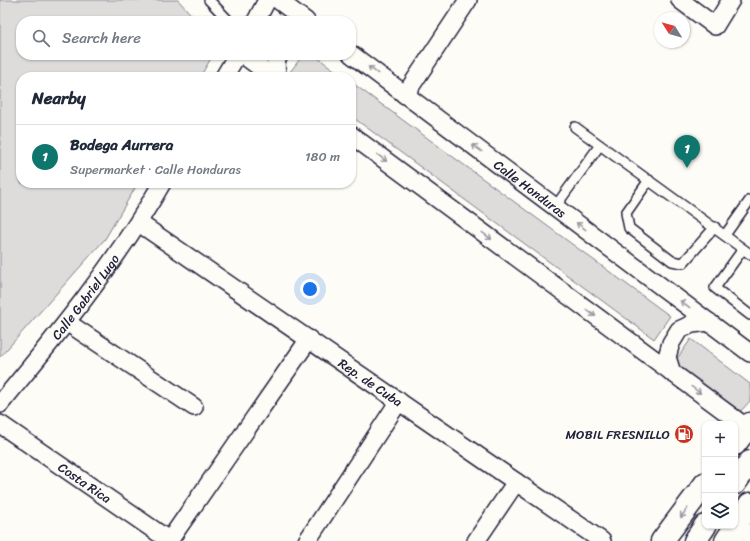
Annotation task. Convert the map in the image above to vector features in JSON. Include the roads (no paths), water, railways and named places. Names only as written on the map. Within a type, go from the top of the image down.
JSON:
[{"type":"main road","points":[[738,479],[750,462]]},
{"type":"main road","points":[[662,541],[702,488]]},
{"type":"main road","points":[[737,536],[750,504]]},
{"type":"main road","points":[[695,541],[703,529]]},
{"type":"street","points":[[259,16],[268,0]]},
{"type":"street","points":[[278,0],[299,16]]},
{"type":"street","points":[[405,95],[468,0]]},
{"type":"street","points":[[680,0],[715,26],[731,0]]},
{"type":"street","name":"Calle Honduras","points":[[356,58],[750,352]]},
{"type":"street","points":[[227,72],[234,60]]},
{"type":"street","points":[[250,60],[266,72]]},
{"type":"street","points":[[277,60],[277,72]]},
{"type":"street","points":[[356,139],[672,373],[745,432]]},
{"type":"street","name":"Calle Gabriel Lugo","points":[[0,404],[68,322],[140,222],[159,188]]},
{"type":"street","name":"Rep. de Cuba","points":[[140,222],[602,541]]},
{"type":"street","points":[[68,322],[194,406]]},
{"type":"street","points":[[672,373],[667,357],[671,343],[679,330],[692,324],[709,322]]},
{"type":"street","points":[[169,541],[309,339]]},
{"type":"street","points":[[307,541],[399,401]]},
{"type":"street","name":"Costa Rica","points":[[0,424],[169,541]]},
{"type":"street","points":[[476,541],[516,482]]},
{"type":"lane","points":[[209,0],[224,16]]},
{"type":"lane","points":[[575,127],[725,235],[746,252],[715,288],[750,315]]},
{"type":"lane","points":[[556,207],[600,145]]},
{"type":"lane","points":[[649,180],[626,213],[629,228],[672,261],[683,263],[714,227]]},
{"type":"lane","points":[[725,235],[750,200]]},
{"type":"place","name":"Bodega Aurrera","points":[[687,168]]},
{"type":"place","name":"MOBIL FRESNILLO","points":[[684,434]]}]
